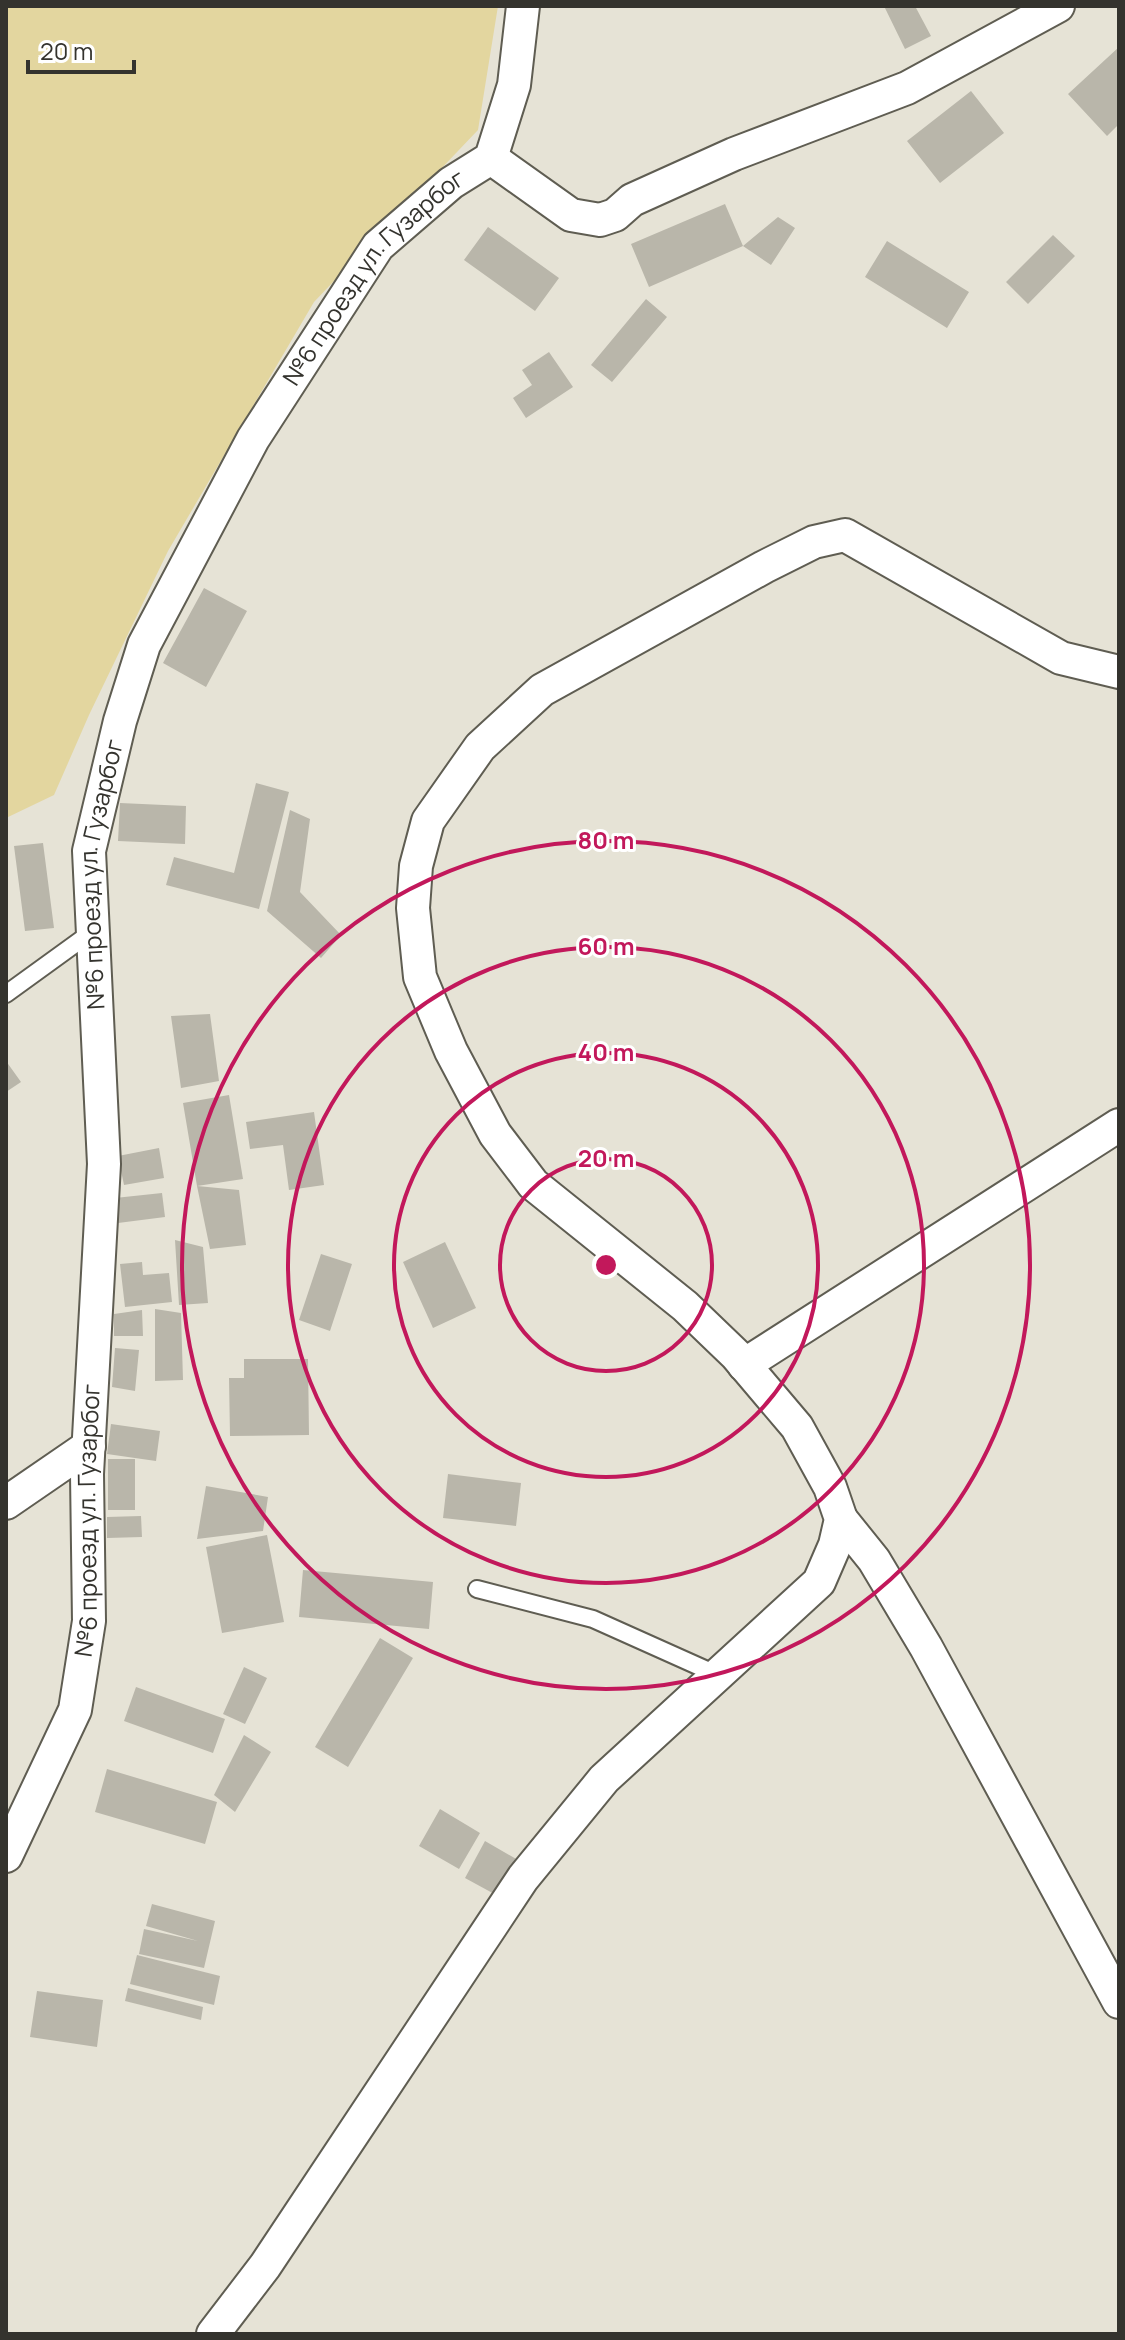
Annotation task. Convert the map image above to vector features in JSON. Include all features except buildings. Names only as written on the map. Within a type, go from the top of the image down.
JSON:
[{"type":"street","name":"№6 проезд ул. Гузарбог","points":[[6,1856],[75,1710],[89,1621],[87,1474],[104,1164],[89,851],[120,721],[144,645],[253,439],[378,246],[451,183],[491,158],[514,85],[523,6]]},
{"type":"street","points":[[491,158],[571,215],[600,220],[615,215],[632,200],[734,154],[907,88],[1058,6]]},
{"type":"street","points":[[1119,672],[1061,658],[845,535],[814,542],[542,690],[480,747],[428,821],[416,866],[413,908],[420,977],[451,1051],[495,1134],[533,1184],[685,1306],[744,1365],[797,1427],[830,1487],[841,1519],[874,1560],[926,1647],[1119,2002]]},
{"type":"street","points":[[744,1365],[1119,1125]]},
{"type":"street","points":[[6,1503],[89,1446]]},
{"type":"street","points":[[213,2334],[265,2266],[523,1878],[604,1779],[819,1582],[835,1545],[841,1519]]},
{"type":"lane","points":[[6,994],[93,931]]},
{"type":"lane","points":[[477,1589],[593,1619],[718,1675]]},
{"type":"shaded area","points":[[6,6],[498,6],[478,130],[314,302],[168,551],[54,795],[6,818]]}]
